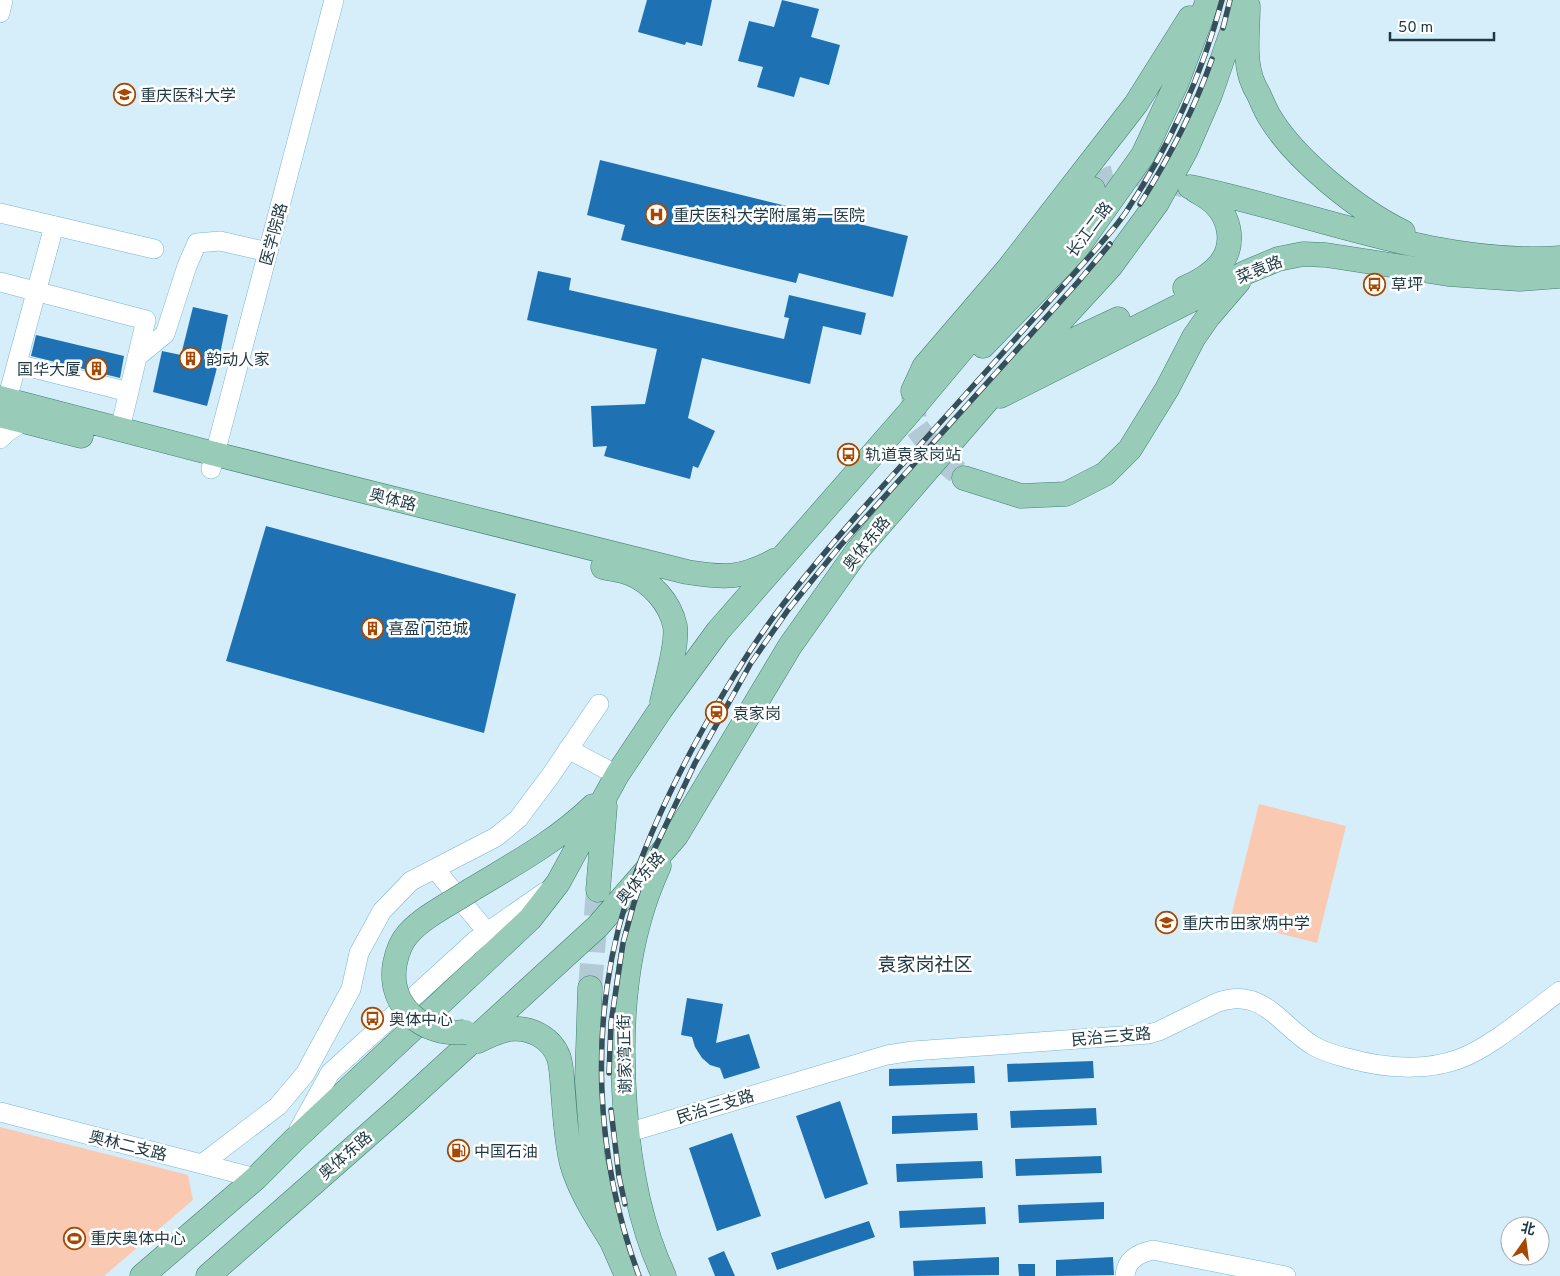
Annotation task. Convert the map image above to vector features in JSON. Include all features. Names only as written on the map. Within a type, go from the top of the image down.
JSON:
[{"type":"main road","points":[[913,391],[924,367],[1008,269],[1136,104],[1202,0]]},
{"type":"main road","name":"长江二路","points":[[908,414],[976,354],[1080,243],[1143,155],[1177,82],[1208,0]]},
{"type":"main road","points":[[985,403],[1110,267],[1157,203],[1186,150],[1210,95],[1243,0]]},
{"type":"main road","points":[[1248,0],[1247,50],[1251,78],[1269,117],[1289,143],[1312,167],[1359,206],[1382,222],[1444,250]]},
{"type":"main road","points":[[1022,364],[1191,285],[1219,266],[1226,255],[1229,227],[1223,214],[1214,203],[1190,187],[1359,230],[1464,254],[1520,259],[1560,258]]},
{"type":"main road","points":[[142,1276],[256,1178],[294,1140],[530,919],[558,883],[611,785],[661,709],[718,631],[908,414],[1042,254],[1093,189]]},
{"type":"main road","name":"菜袁路","points":[[985,403],[1247,272],[1278,259],[1303,254],[1334,256],[1448,274],[1520,279],[1560,276]]},
{"type":"main road","points":[[964,478],[1021,496],[1066,494],[1105,474],[1130,449],[1167,389],[1194,337],[1208,317],[1247,272]]},
{"type":"main road","name":"奥体东路","points":[[208,1276],[400,1107],[465,1040],[493,1022],[598,926],[676,836],[790,646],[858,550],[985,403]]},
{"type":"main road","name":"奥体路","points":[[2,404],[24,421],[213,462],[687,572],[719,577],[740,575],[758,569],[784,555]]},
{"type":"main road","name":"奥体路","points":[[2,404],[120,429],[213,462],[630,574],[647,584],[661,596],[670,610],[675,627],[674,644],[661,709]]},
{"type":"main road","points":[[598,890],[611,785]]},
{"type":"main road","points":[[611,785],[574,824],[548,843],[419,924],[407,935],[400,948],[394,970],[395,989],[399,999],[422,1024],[465,1040],[511,1029],[524,1030],[548,1040],[560,1060],[566,1138],[573,1165],[584,1196],[612,1242]]},
{"type":"main road","name":"谢家湾正街","points":[[664,1276],[655,1256],[642,1216],[633,1177],[627,1133],[622,1050],[623,1008],[637,926],[648,893],[676,836]]},
{"type":"main road","name":"谢家湾正街","points":[[590,988],[587,1080],[592,1150],[612,1242],[627,1276]]},
{"type":"street","points":[[0,13],[3,0]]},
{"type":"street","name":"医学院路","points":[[213,462],[334,0]]},
{"type":"street","points":[[0,213],[154,249]]},
{"type":"street","points":[[2,404],[17,364],[54,226]]},
{"type":"street","points":[[137,357],[165,334],[187,266],[197,243],[220,241],[268,252]]},
{"type":"street","points":[[0,282],[146,320],[120,429]]},
{"type":"street","points":[[17,364],[129,392]]},
{"type":"street","points":[[0,439],[24,421]]},
{"type":"street","points":[[202,1164],[278,1106],[306,1074],[351,989],[359,953],[382,911],[412,881],[496,837],[518,819],[599,704]]},
{"type":"street","points":[[568,749],[611,785]]},
{"type":"street","points":[[435,869],[487,932]]},
{"type":"street","points":[[294,1140],[330,1073],[476,940],[558,883]]},
{"type":"street","name":"民治三支路","points":[[627,1133],[887,1055],[913,1051],[1149,1034],[1226,1000],[1238,998],[1258,1002],[1306,1040],[1328,1052],[1380,1066],[1411,1067],[1436,1065],[1458,1060],[1478,1051],[1560,991]]},
{"type":"street","name":"奥林二支路","points":[[0,1112],[256,1178]]},
{"type":"street","points":[[1125,1276],[1126,1266],[1136,1256],[1153,1250],[1286,1276]]},
{"type":"shaded area","points":[[1259,804],[1346,826],[1317,943],[1230,921]]},
{"type":"shaded area","name":"重庆奥体中心","points":[[0,1127],[188,1175],[193,1200],[104,1276],[0,1276]]},
{"type":"building","points":[[647,0],[712,0],[702,46],[686,42],[685,45],[638,32]]},
{"type":"building","points":[[782,0],[819,9],[811,37],[840,45],[829,85],[800,77],[794,97],[757,87],[763,67],[738,61],[749,21],[774,27]]},
{"type":"building","points":[[600,160],[908,236],[893,297],[799,273],[796,283],[621,240],[625,225],[587,215]]},
{"type":"building","points":[[538,271],[571,278],[569,290],[784,339],[789,318],[784,317],[789,295],[866,313],[861,335],[823,326],[810,384],[702,358],[688,418],[715,431],[698,468],[693,466],[690,479],[604,456],[607,446],[593,447],[591,406],[645,404],[657,349],[527,320]]},
{"type":"building","name":"韵动人家","points":[[193,307],[228,315],[207,406],[153,392],[162,351],[181,355]]},
{"type":"building","name":"国华大厦","points":[[36,335],[124,356],[120,378],[31,356]]},
{"type":"building","name":"喜盈门·范城","points":[[266,526],[516,594],[484,733],[226,661]]},
{"type":"building","points":[[687,998],[723,1004],[716,1043],[749,1034],[760,1068],[724,1079],[720,1068],[710,1065],[702,1058],[695,1047],[692,1037],[681,1035]]},
{"type":"building","points":[[1093,1061],[1094,1078],[1008,1082],[1007,1064]]},
{"type":"building","points":[[974,1066],[975,1083],[889,1086],[889,1069]]},
{"type":"building","points":[[840,1101],[868,1184],[825,1199],[796,1116]]},
{"type":"building","points":[[1096,1108],[1097,1125],[1011,1128],[1010,1111]]},
{"type":"building","points":[[977,1113],[978,1130],[892,1134],[892,1116]]},
{"type":"building","points":[[732,1133],[761,1216],[717,1231],[689,1148]]},
{"type":"building","points":[[1101,1156],[1102,1173],[1016,1176],[1015,1159]]},
{"type":"building","points":[[982,1161],[983,1178],[897,1182],[896,1164]]},
{"type":"building","points":[[1104,1202],[1104,1219],[1019,1223],[1018,1205]]},
{"type":"building","points":[[985,1207],[986,1224],[900,1228],[899,1211]]},
{"type":"building","points":[[869,1221],[875,1237],[777,1270],[771,1253]]},
{"type":"building","points":[[724,1251],[735,1276],[715,1276],[708,1258]]},
{"type":"building","points":[[999,1257],[999,1275],[914,1276],[913,1261]]},
{"type":"building","points":[[1113,1257],[1114,1275],[1056,1276],[1056,1260]]},
{"type":"building","points":[[1018,1264],[1035,1264],[1035,1276],[1019,1276]]},
{"type":"tunnel","points":[[1093,189],[1111,178],[1132,174],[1152,177],[1189,187]]},
{"type":"tunnel","points":[[913,393],[915,425],[937,455],[964,478]]},
{"type":"tunnel","points":[[590,988],[598,890]]},
{"type":"railway","points":[[639,1276],[624,1231],[613,1184],[606,1137],[602,1089],[602,1041],[606,993],[615,945],[634,877],[661,812],[692,749],[721,697],[751,649],[784,603],[855,518],[1097,248],[1126,212],[1156,162],[1183,110],[1205,56],[1222,0]]},
{"type":"railway","points":[[1223,28],[1230,0]]},
{"type":"railway","points":[[1140,204],[1180,133],[1212,59]]},
{"type":"railway","points":[[609,1073],[611,1023],[623,943],[647,865],[695,763],[751,663],[788,610],[840,546],[1110,244]]},
{"type":"railway","points":[[611,1110],[619,1177],[625,1204]]},
{"type":"place","name":"重庆医科大学","points":[[124,95]]},
{"type":"place","name":"重庆医科大学附属第一医院","points":[[657,215]]},
{"type":"place","name":"草坪","points":[[1375,284]]},
{"type":"place","name":"韵动人家","points":[[190,359]]},
{"type":"place","name":"国华大厦","points":[[97,369]]},
{"type":"place","name":"轨道袁家岗站","points":[[849,454]]},
{"type":"place","name":"喜盈门·范城","points":[[372,628]]},
{"type":"place","name":"袁家岗","points":[[717,713]]},
{"type":"place","name":"重庆市田家炳中学","points":[[1166,923]]},
{"type":"place","name":"奥体中心","points":[[373,1019]]},
{"type":"place","name":"中国石油","points":[[458,1151]]},
{"type":"place","name":"重庆奥体中心","points":[[74,1238]]},
{"type":"district","name":"袁家岗社区","points":[[925,964]]}]
